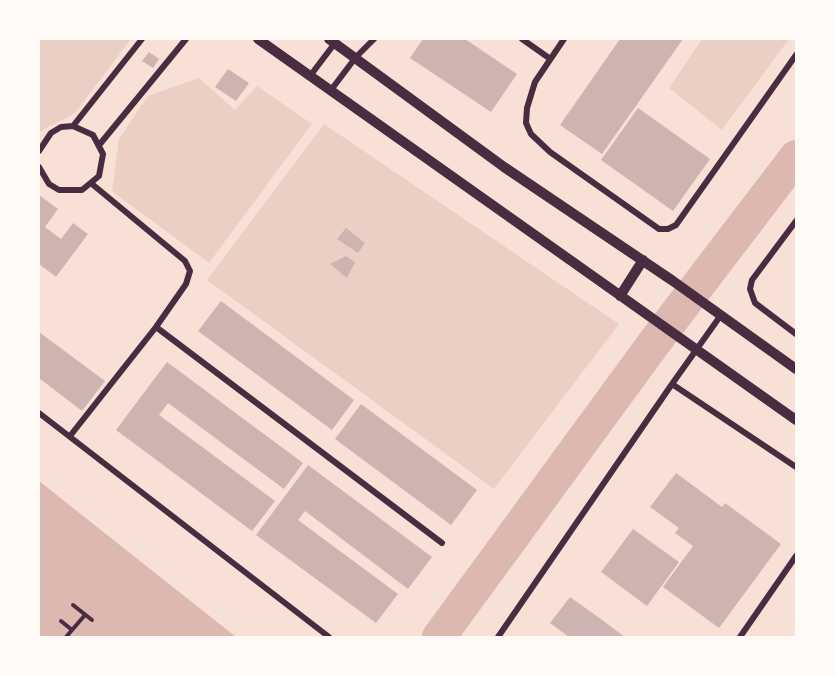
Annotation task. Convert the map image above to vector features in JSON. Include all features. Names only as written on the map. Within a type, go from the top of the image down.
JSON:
[{"type":"street","points":[[73,126],[142,39]]},
{"type":"street","points":[[100,144],[186,39]]},
{"type":"street","points":[[258,39],[796,420]]},
{"type":"street","points":[[331,90],[356,57],[374,39]]},
{"type":"street","points":[[522,39],[549,58]]},
{"type":"street","points":[[564,39],[549,58],[535,82],[527,108],[526,123],[531,134],[550,152],[659,229],[668,230],[676,225],[796,55]]},
{"type":"street","points":[[310,76],[334,40],[504,167],[643,260],[796,369]]},
{"type":"street","points":[[39,151],[51,133],[61,127],[73,126],[84,129],[100,144],[103,165],[92,184],[70,192],[59,190],[49,184],[39,167]]},
{"type":"street","points":[[70,436],[156,327],[186,284],[190,271],[185,261],[92,184]]},
{"type":"street","points":[[796,220],[752,280],[750,289],[755,303],[796,334]]},
{"type":"street","points":[[620,296],[643,260]]},
{"type":"street","points":[[498,637],[695,350],[722,315]]},
{"type":"street","points":[[156,327],[442,543]]},
{"type":"street","points":[[672,384],[796,467]]},
{"type":"street","points":[[39,412],[329,637]]},
{"type":"street","points":[[740,637],[796,556]]},
{"type":"path","points":[[73,605],[92,620]]},
{"type":"path","points":[[66,637],[85,615]]},
{"type":"path","points":[[61,621],[72,630]]},
{"type":"shaded area","points":[[39,39],[131,39],[75,113],[39,132]]},
{"type":"shaded area","points":[[702,39],[789,39],[722,130],[669,88]]},
{"type":"shaded area","points":[[199,78],[235,110],[257,86],[312,124],[209,263],[112,191],[119,139],[148,96]]},
{"type":"shaded area","points":[[324,124],[619,324],[494,489],[207,280]]},
{"type":"shaded area","points":[[39,481],[236,637],[39,637]]},
{"type":"building","points":[[423,39],[465,39],[517,74],[491,112],[410,58]]},
{"type":"building","points":[[620,39],[683,39],[602,154],[560,125]]},
{"type":"building","points":[[149,52],[159,59],[153,68],[142,61]]},
{"type":"building","points":[[228,69],[249,83],[236,101],[215,87]]},
{"type":"building","points":[[638,108],[710,159],[673,211],[601,160]]},
{"type":"building","points":[[39,195],[58,209],[45,227],[61,239],[73,223],[88,234],[56,277],[39,264]]},
{"type":"building","points":[[346,228],[365,243],[358,253],[337,239]]},
{"type":"building","points":[[346,256],[355,262],[347,278],[330,264]]},
{"type":"building","points":[[221,301],[354,400],[332,430],[198,331]]},
{"type":"building","points":[[39,332],[105,381],[82,411],[39,378]]},
{"type":"building","points":[[167,362],[303,463],[284,489],[168,403],[159,415],[275,501],[252,531],[116,430]]},
{"type":"building","points":[[361,404],[477,490],[451,525],[335,439]]},
{"type":"building","points":[[308,465],[432,557],[408,589],[305,511],[298,520],[398,594],[376,623],[256,535]]},
{"type":"building","points":[[676,473],[722,507],[725,503],[781,544],[719,628],[663,587],[693,546],[675,533],[679,528],[650,507]]},
{"type":"building","points":[[633,529],[679,562],[647,606],[601,572]]},
{"type":"building","points":[[570,597],[625,637],[569,637],[550,623]]},
{"type":"waterway","points":[[439,637],[654,343],[796,157]]}]
